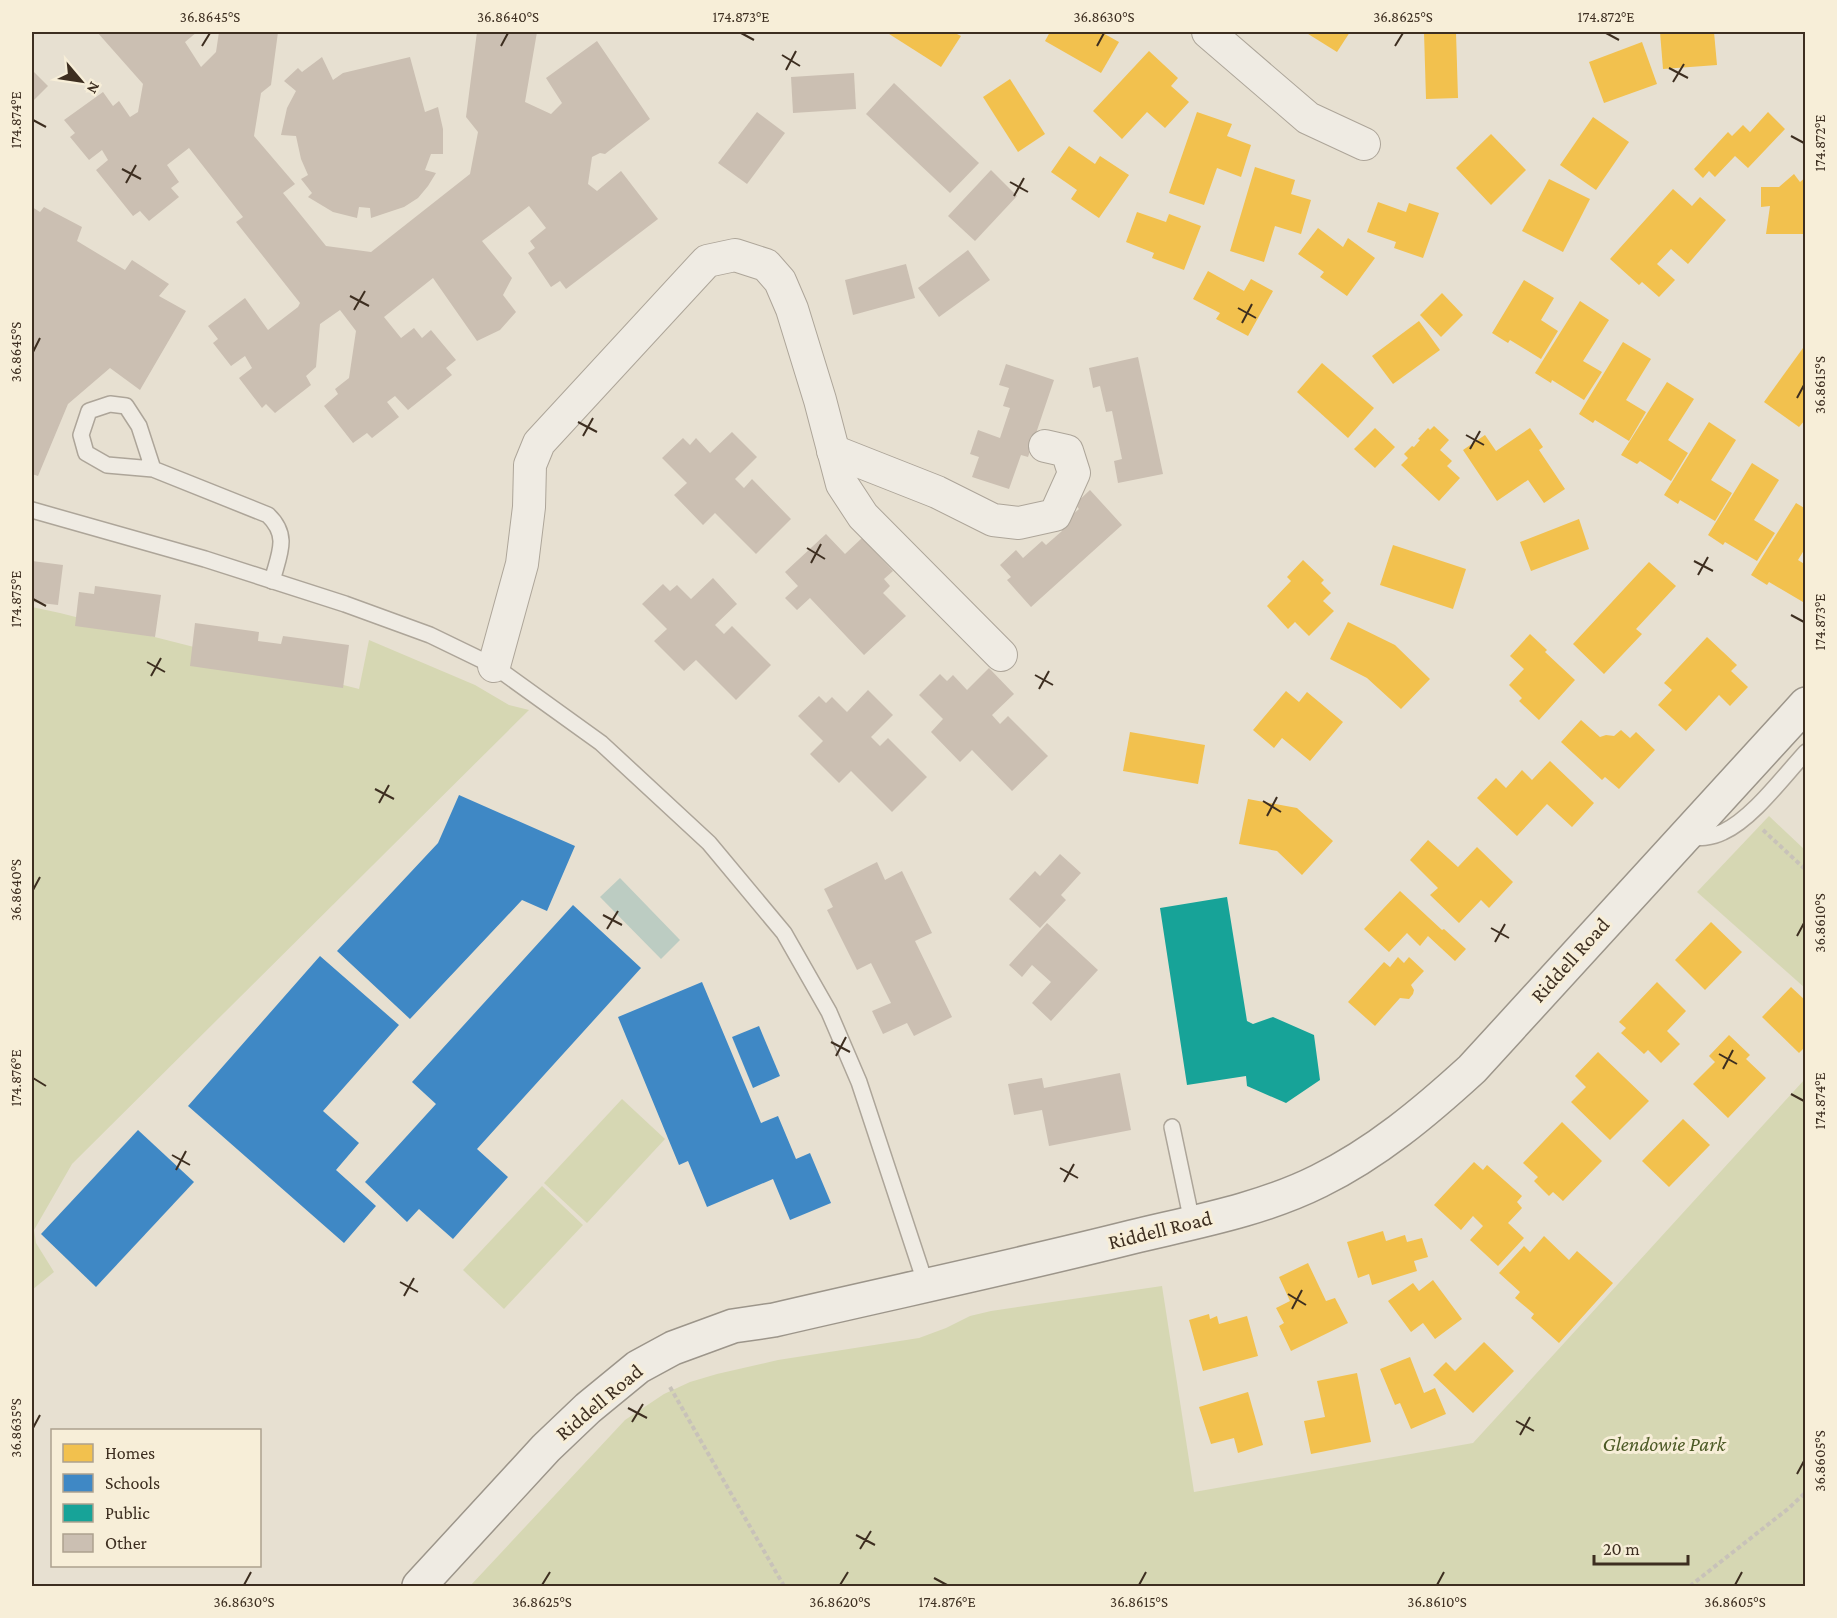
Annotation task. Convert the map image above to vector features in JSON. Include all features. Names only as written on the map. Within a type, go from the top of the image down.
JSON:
[{"type":"street","points":[[1208,32],[1308,118],[1364,144]]},
{"type":"street","points":[[494,666],[522,564],[529,507],[530,465],[539,443],[707,261],[735,255],[766,265],[780,280],[792,309],[820,400],[842,484],[863,516],[1001,655]]},
{"type":"street","points":[[833,451],[937,492],[993,520],[1019,523],[1055,515],[1074,473],[1067,451],[1045,446]]},
{"type":"street","name":"Riddell Road","points":[[419,1587],[546,1448],[588,1408],[638,1367],[673,1347],[733,1326],[774,1320],[1058,1256],[1250,1208],[1318,1182],[1354,1161],[1411,1124],[1472,1069],[1806,704]]},
{"type":"lane","points":[[153,469],[139,426],[126,406],[110,404],[89,411],[81,435],[86,453],[107,465],[153,469],[268,515],[278,525],[282,543],[272,581]]},
{"type":"lane","points":[[32,510],[205,559],[345,604],[430,635],[494,666],[601,743],[709,843],[784,933],[829,1012],[859,1082],[926,1285]]},
{"type":"lane","points":[[1681,838],[1712,836],[1735,825],[1748,815],[1806,752]]},
{"type":"lane","points":[[1172,1127],[1192,1222]]},
{"type":"path","points":[[1748,815],[1806,870]]},
{"type":"path","points":[[669,1386],[784,1587]]},
{"type":"path","points":[[1690,1587],[1771,1523],[1806,1492]]},
{"type":"green space","points":[[32,607],[359,689],[369,640],[475,685],[509,705],[529,710],[72,1164],[34,1230],[36,1243],[54,1272],[32,1290]]},
{"type":"green space","points":[[1769,816],[1805,850],[1805,988],[1697,892]]},
{"type":"green space","name":"Glendowie Park","points":[[1805,1079],[1805,1586],[470,1586],[625,1420],[664,1394],[690,1382],[778,1360],[919,1338],[970,1316],[991,1311],[1162,1286],[1194,1492],[1473,1443]]},
{"type":"green space","points":[[622,1099],[665,1139],[587,1223],[544,1183]]},
{"type":"green space","points":[[542,1186],[583,1225],[504,1309],[463,1270]]},
{"type":"shaded area","points":[[620,878],[680,940],[661,959],[600,897]]},
{"type":"building: Homes","points":[[886,32],[953,32],[961,36],[941,67]]},
{"type":"building: Homes","points":[[1050,32],[1101,32],[1119,42],[1101,73],[1045,41]]},
{"type":"building: Homes","points":[[1305,32],[1350,32],[1337,52]]},
{"type":"building: Homes","points":[[1424,32],[1456,32],[1458,98],[1426,99]]},
{"type":"building: Homes","points":[[1660,32],[1714,32],[1717,65],[1663,69]]},
{"type":"building: Homes","points":[[1642,42],[1657,84],[1604,103],[1589,62]]},
{"type":"building: Homes","points":[[1149,51],[1178,78],[1171,86],[1189,102],[1165,128],[1147,112],[1122,139],[1093,111]]},
{"type":"building: Homes","points":[[1010,79],[1045,134],[1018,152],[983,97]]},
{"type":"building: Homes","points":[[1197,112],[1232,124],[1227,136],[1251,145],[1241,177],[1217,168],[1204,205],[1169,193]]},
{"type":"building: Homes","points":[[1768,112],[1785,129],[1748,168],[1735,156],[1715,177],[1709,171],[1703,178],[1694,169],[1728,132],[1732,136],[1743,125],[1750,132]]},
{"type":"building: Homes","points":[[1593,117],[1629,142],[1596,190],[1560,165]]},
{"type":"building: Homes","points":[[1491,134],[1526,170],[1491,205],[1456,168]]},
{"type":"building: Homes","points":[[1069,146],[1095,164],[1100,156],[1129,175],[1099,218],[1071,199],[1077,190],[1051,172]]},
{"type":"building: Homes","points":[[1255,167],[1295,180],[1291,194],[1311,200],[1301,234],[1275,226],[1264,262],[1230,251]]},
{"type":"building: Homes","points":[[1794,174],[1800,182],[1806,177],[1806,234],[1766,234],[1770,206],[1761,207],[1761,187],[1779,187]]},
{"type":"building: Homes","points":[[1549,179],[1590,199],[1563,252],[1522,231]]},
{"type":"building: Homes","points":[[1673,189],[1692,206],[1700,197],[1726,220],[1688,264],[1671,249],[1657,264],[1675,280],[1659,297],[1642,282],[1639,285],[1610,259]]},
{"type":"building: Homes","points":[[1378,202],[1406,212],[1409,203],[1439,213],[1423,258],[1394,248],[1396,242],[1367,232]]},
{"type":"building: Homes","points":[[1137,212],[1166,222],[1169,214],[1201,226],[1184,270],[1152,258],[1154,253],[1126,242]]},
{"type":"building: Homes","points":[[1318,228],[1343,247],[1348,238],[1375,258],[1347,296],[1320,277],[1324,272],[1298,254]]},
{"type":"building: Homes","points":[[1208,271],[1244,291],[1251,279],[1273,291],[1248,336],[1216,319],[1220,313],[1193,299]]},
{"type":"building: Homes","points":[[1524,280],[1554,298],[1541,320],[1558,331],[1541,359],[1510,340],[1508,343],[1492,333]]},
{"type":"building: Homes","points":[[1442,293],[1463,315],[1441,337],[1420,315]]},
{"type":"building: Homes","points":[[1580,301],[1609,320],[1583,361],[1602,372],[1584,400],[1552,380],[1551,383],[1535,373]]},
{"type":"building: Homes","points":[[1419,321],[1440,350],[1393,384],[1372,356]]},
{"type":"building: Homes","points":[[1623,342],[1651,359],[1626,400],[1646,412],[1629,441],[1595,420],[1593,423],[1579,414]]},
{"type":"building: Homes","points":[[1803,348],[1806,350],[1806,419],[1799,427],[1764,402]]},
{"type":"building: Homes","points":[[1322,363],[1374,408],[1348,438],[1297,392]]},
{"type":"building: Homes","points":[[1667,382],[1694,399],[1668,440],[1688,453],[1671,481],[1640,461],[1637,464],[1621,455]]},
{"type":"building: Homes","points":[[1709,422],[1736,440],[1711,480],[1732,493],[1715,521],[1680,500],[1678,504],[1664,495]]},
{"type":"building: Homes","points":[[1434,426],[1449,440],[1440,450],[1452,461],[1447,466],[1460,478],[1439,501],[1401,465],[1408,458],[1404,454],[1412,446],[1414,447],[1428,428],[1430,430]]},
{"type":"building: Homes","points":[[1375,428],[1395,447],[1375,468],[1354,449]]},
{"type":"building: Homes","points":[[1530,428],[1543,447],[1539,450],[1565,489],[1544,503],[1528,480],[1497,501],[1463,450],[1485,435],[1496,451]]},
{"type":"building: Homes","points":[[1752,463],[1779,480],[1754,520],[1775,533],[1757,561],[1725,542],[1723,545],[1708,535]]},
{"type":"building: Homes","points":[[1796,503],[1806,509],[1806,547],[1798,560],[1806,565],[1806,599],[1803,602],[1769,582],[1767,585],[1751,575]]},
{"type":"building: Homes","points":[[1579,519],[1589,549],[1531,571],[1520,542]]},
{"type":"building: Homes","points":[[1393,545],[1466,569],[1453,609],[1380,585]]},
{"type":"building: Homes","points":[[1303,560],[1324,580],[1321,583],[1331,593],[1323,601],[1334,611],[1309,636],[1295,622],[1288,629],[1267,606],[1291,581],[1287,577]]},
{"type":"building: Homes","points":[[1649,562],[1676,586],[1636,629],[1642,634],[1604,674],[1573,644]]},
{"type":"building: Homes","points":[[1348,622],[1395,645],[1430,679],[1401,709],[1367,678],[1330,659]]},
{"type":"building: Homes","points":[[1530,634],[1547,650],[1545,652],[1575,680],[1539,720],[1519,701],[1522,698],[1509,685],[1524,669],[1510,656]]},
{"type":"building: Homes","points":[[1707,637],[1737,665],[1731,671],[1748,687],[1730,706],[1719,695],[1686,731],[1658,705],[1672,690],[1664,683]]},
{"type":"building: Homes","points":[[1286,691],[1299,702],[1307,692],[1343,722],[1310,761],[1282,738],[1274,748],[1253,730]]},
{"type":"building: Homes","points":[[1581,720],[1600,737],[1614,736],[1621,730],[1630,738],[1636,732],[1655,750],[1619,789],[1605,777],[1602,780],[1561,742]]},
{"type":"building: Homes","points":[[1130,732],[1205,745],[1198,784],[1123,771]]},
{"type":"building: Homes","points":[[1550,761],[1594,803],[1572,827],[1547,804],[1517,836],[1477,798],[1496,778],[1506,788],[1522,770],[1532,780]]},
{"type":"building: Homes","points":[[1248,799],[1297,808],[1333,841],[1302,875],[1277,851],[1239,844]]},
{"type":"building: Homes","points":[[1428,840],[1458,867],[1477,847],[1513,882],[1489,908],[1481,900],[1459,923],[1430,895],[1438,888],[1410,860]]},
{"type":"building: Homes","points":[[1400,891],[1466,949],[1455,961],[1428,936],[1420,946],[1407,933],[1389,952],[1364,929]]},
{"type":"building: Homes","points":[[1711,922],[1742,952],[1705,990],[1675,960]]},
{"type":"building: Homes","points":[[1398,957],[1404,963],[1409,957],[1424,971],[1411,985],[1414,990],[1409,999],[1400,998],[1375,1026],[1348,1002],[1384,962],[1390,967]]},
{"type":"building: Homes","points":[[1657,982],[1686,1011],[1667,1031],[1680,1044],[1661,1063],[1648,1050],[1644,1054],[1621,1033],[1626,1028],[1619,1022]]},
{"type":"building: Homes","points":[[1791,987],[1806,1001],[1806,1046],[1799,1053],[1762,1017]]},
{"type":"building: Homes","points":[[1729,1035],[1750,1055],[1746,1059],[1766,1078],[1728,1118],[1693,1084],[1715,1062],[1709,1056]]},
{"type":"building: Homes","points":[[1598,1052],[1649,1101],[1610,1140],[1571,1102],[1586,1087],[1575,1076]]},
{"type":"building: Homes","points":[[1683,1119],[1710,1145],[1669,1187],[1642,1161]]},
{"type":"building: Homes","points":[[1562,1122],[1602,1161],[1563,1201],[1553,1192],[1549,1196],[1534,1181],[1538,1177],[1523,1163]]},
{"type":"building: Homes","points":[[1474,1162],[1483,1170],[1487,1165],[1522,1196],[1517,1202],[1522,1208],[1508,1223],[1524,1238],[1498,1266],[1470,1240],[1483,1226],[1473,1216],[1461,1230],[1434,1205]]},
{"type":"building: Homes","points":[[1383,1231],[1386,1241],[1405,1235],[1407,1242],[1422,1238],[1428,1257],[1414,1261],[1417,1271],[1372,1285],[1369,1274],[1358,1278],[1347,1242]]},
{"type":"building: Homes","points":[[1544,1236],[1569,1260],[1577,1251],[1613,1283],[1559,1343],[1531,1318],[1534,1314],[1515,1298],[1520,1292],[1499,1273],[1524,1246],[1530,1252]]},
{"type":"building: Homes","points":[[1308,1263],[1326,1301],[1335,1298],[1348,1323],[1291,1351],[1279,1326],[1284,1323],[1276,1308],[1290,1301],[1279,1277]]},
{"type":"building: Homes","points":[[1433,1280],[1462,1319],[1435,1339],[1423,1323],[1411,1332],[1388,1301],[1413,1283],[1419,1291]]},
{"type":"building: Homes","points":[[1209,1314],[1210,1319],[1217,1316],[1219,1324],[1247,1316],[1258,1356],[1203,1371],[1189,1320]]},
{"type":"building: Homes","points":[[1484,1342],[1514,1371],[1473,1413],[1433,1375],[1446,1362],[1455,1371]]},
{"type":"building: Homes","points":[[1410,1357],[1424,1393],[1435,1388],[1446,1414],[1411,1429],[1400,1403],[1395,1405],[1380,1369]]},
{"type":"building: Homes","points":[[1357,1373],[1371,1442],[1311,1454],[1304,1421],[1325,1417],[1317,1381]]},
{"type":"building: Homes","points":[[1248,1392],[1263,1445],[1238,1453],[1234,1438],[1211,1444],[1199,1407]]},
{"type":"building: Schools","points":[[459,795],[575,846],[547,911],[522,900],[410,1019],[337,951],[438,843]]},
{"type":"building: Schools","points":[[573,905],[641,968],[477,1149],[508,1177],[453,1239],[419,1209],[407,1222],[365,1182],[436,1104],[412,1082]]},
{"type":"building: Schools","points":[[320,956],[399,1025],[323,1111],[359,1143],[336,1170],[376,1206],[344,1243],[188,1106]]},
{"type":"building: Schools","points":[[702,982],[761,1123],[778,1116],[796,1159],[810,1153],[831,1203],[790,1220],[773,1179],[707,1207],[688,1161],[679,1165],[618,1017]]},
{"type":"building: Schools","points":[[759,1026],[780,1076],[753,1088],[732,1037]]},
{"type":"building: Schools","points":[[138,1130],[194,1182],[96,1287],[41,1234]]},
{"type":"building: Public","points":[[1227,897],[1247,1021],[1253,1024],[1273,1017],[1314,1035],[1320,1080],[1286,1103],[1247,1086],[1246,1076],[1187,1085],[1160,908]]},
{"type":"building: Other","points":[[97,32],[197,32],[185,42],[201,67],[216,52],[219,32],[278,32],[271,85],[261,93],[254,136],[295,184],[283,193],[326,246],[371,252],[470,174],[478,132],[466,117],[477,32],[537,32],[525,102],[551,114],[562,103],[546,78],[597,41],[650,119],[605,154],[600,153],[592,157],[588,184],[597,191],[621,171],[658,219],[566,289],[560,281],[551,287],[528,253],[535,248],[530,241],[546,228],[529,206],[482,241],[512,278],[503,295],[516,312],[500,330],[477,341],[433,278],[384,317],[401,338],[414,328],[422,338],[431,330],[456,360],[446,368],[452,375],[408,410],[395,396],[387,402],[399,417],[372,438],[367,433],[353,443],[324,406],[338,394],[335,389],[349,378],[356,331],[340,310],[320,324],[316,367],[306,376],[311,385],[275,413],[266,404],[262,408],[239,378],[252,368],[245,356],[231,366],[213,343],[218,339],[208,326],[245,298],[268,330],[300,303],[236,222],[243,217],[189,148],[167,165],[179,182],[171,188],[179,197],[149,221],[140,211],[133,216],[96,170],[108,160],[102,150],[89,160],[70,137],[75,133],[64,120],[103,92],[113,106],[119,101],[130,117],[138,112],[143,84]]},
{"type":"building: Other","points":[[322,57],[333,80],[343,73],[410,57],[425,112],[438,107],[443,129],[443,154],[431,154],[425,170],[436,173],[418,198],[404,207],[371,218],[370,208],[359,207],[357,218],[333,212],[308,197],[312,193],[301,179],[308,175],[301,159],[296,136],[281,135],[287,108],[296,91],[284,81],[298,68],[302,72]]},
{"type":"building: Other","points":[[32,70],[48,86],[32,102]]},
{"type":"building: Other","points":[[854,73],[856,109],[793,113],[791,77]]},
{"type":"building: Other","points":[[894,83],[979,163],[950,193],[866,114]]},
{"type":"building: Other","points":[[757,112],[785,133],[747,184],[718,163]]},
{"type":"building: Other","points":[[991,170],[1017,196],[975,241],[948,216]]},
{"type":"building: Other","points":[[32,207],[40,212],[44,207],[82,227],[77,241],[125,270],[132,260],[169,284],[159,296],[186,311],[140,390],[110,368],[68,404],[38,476],[32,474]]},
{"type":"building: Other","points":[[968,250],[990,280],[939,317],[918,288]]},
{"type":"building: Other","points":[[906,264],[915,298],[853,315],[845,280]]},
{"type":"building: Other","points":[[1138,357],[1163,474],[1118,483],[1114,461],[1122,459],[1112,411],[1106,412],[1100,386],[1093,388],[1089,368]]},
{"type":"building: Other","points":[[1006,364],[1054,380],[1028,457],[1021,455],[1009,489],[972,477],[979,457],[970,454],[978,430],[1000,438],[1010,408],[1003,406],[1009,388],[999,385]]},
{"type":"building: Other","points":[[732,432],[757,457],[735,479],[744,488],[752,479],[791,519],[756,554],[715,513],[703,525],[674,495],[687,483],[662,458],[683,438],[690,445],[696,438],[710,453]]},
{"type":"building: Other","points":[[1090,490],[1122,525],[1031,607],[1007,580],[1011,577],[1000,565],[1016,550],[1023,558],[1042,541],[1046,545],[1062,531],[1058,527],[1079,509],[1075,504]]},
{"type":"building: Other","points":[[826,534],[845,554],[862,538],[893,571],[884,579],[890,586],[883,593],[906,616],[864,655],[810,598],[797,610],[785,598],[798,586],[785,572]]},
{"type":"building: Other","points":[[32,561],[63,565],[58,605],[32,602]]},
{"type":"building: Other","points":[[713,578],[737,604],[715,625],[724,634],[732,626],[771,665],[736,700],[696,660],[684,671],[654,641],[667,629],[642,604],[663,584],[670,591],[677,585],[691,599]]},
{"type":"building: Other","points":[[95,586],[161,595],[155,637],[75,626],[79,592],[94,594]]},
{"type":"building: Other","points":[[195,623],[259,632],[258,641],[281,644],[283,636],[349,645],[343,688],[190,666]]},
{"type":"building: Other","points":[[989,668],[1014,694],[992,715],[1000,724],[1008,716],[1048,756],[1012,791],[972,750],[960,762],[931,732],[943,719],[919,695],[940,674],[947,681],[953,675],[967,690]]},
{"type":"building: Other","points":[[868,690],[893,715],[871,737],[880,746],[888,738],[927,777],[892,812],[851,771],[839,783],[810,754],[823,741],[798,716],[819,696],[826,703],[832,697],[847,712]]},
{"type":"building: Other","points":[[1060,854],[1081,873],[1061,895],[1066,900],[1040,928],[1009,899],[1035,871],[1040,876]]},
{"type":"building: Other","points":[[877,862],[885,880],[902,871],[932,933],[915,941],[952,1017],[914,1036],[907,1023],[883,1034],[872,1011],[891,1003],[871,963],[857,970],[827,910],[833,907],[824,889]]},
{"type":"building: Other","points":[[1047,923],[1098,970],[1051,1021],[1032,1003],[1051,982],[1032,965],[1022,977],[1009,965]]},
{"type":"building: Other","points":[[1120,1073],[1131,1130],[1049,1146],[1042,1110],[1014,1115],[1008,1084],[1042,1078],[1044,1088]]}]
